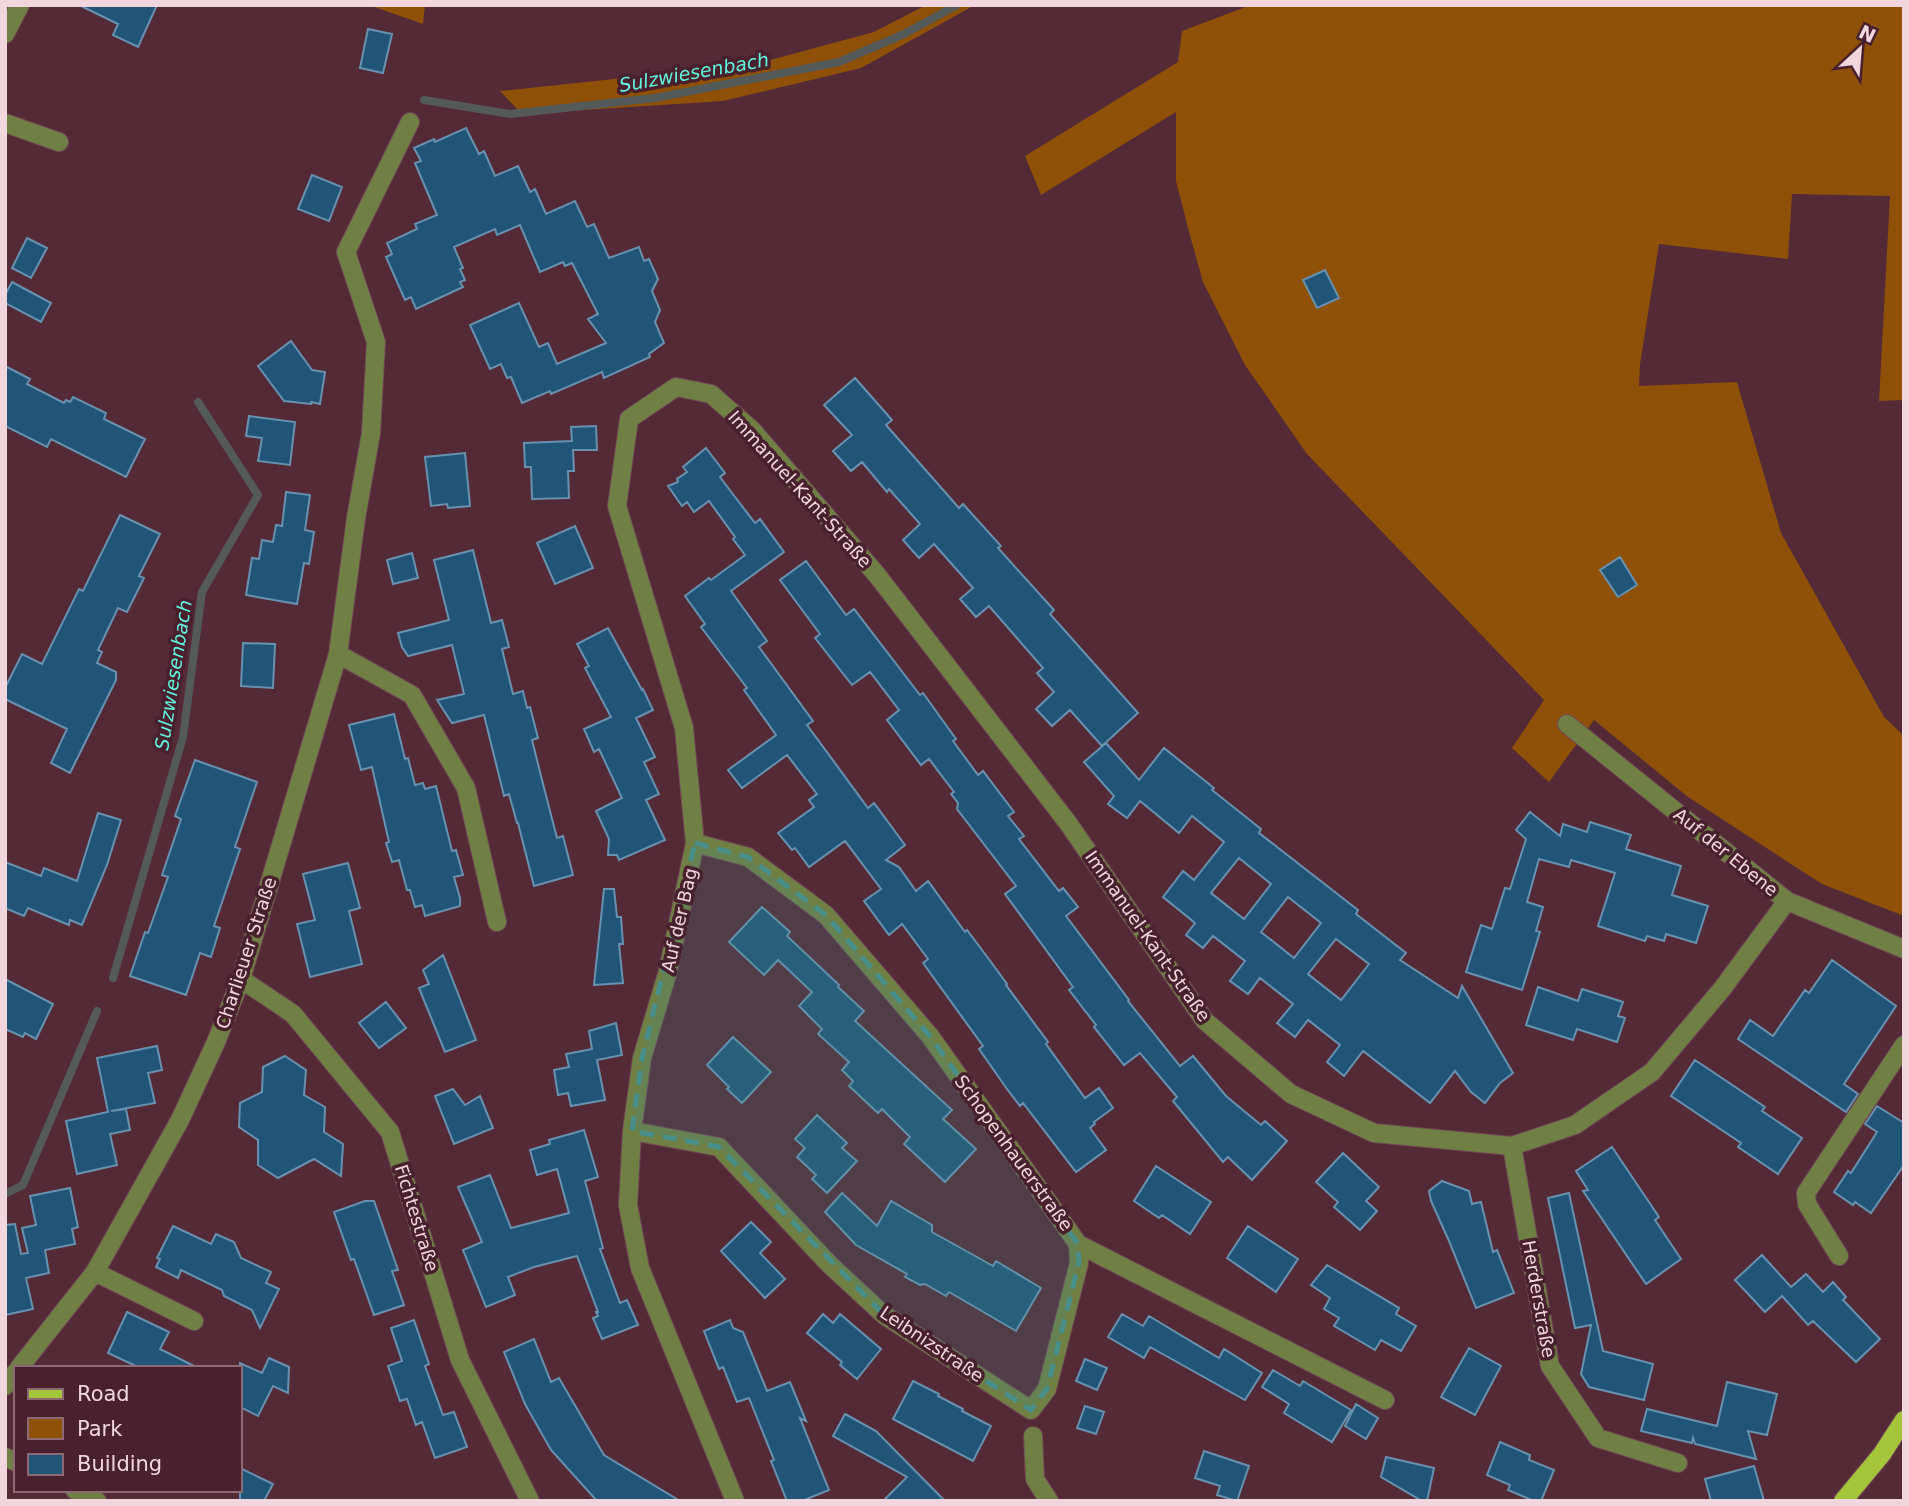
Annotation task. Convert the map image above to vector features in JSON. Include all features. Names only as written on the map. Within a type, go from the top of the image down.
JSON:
[{"type":"main road","points":[[1843,1501],[1882,1454],[1904,1420]]},
{"type":"street","points":[[5,34],[20,5]]},
{"type":"street","points":[[5,122],[59,142]]},
{"type":"street","name":"Charlieuer Straße","points":[[21,1366],[95,1272],[180,1120],[241,979],[338,654],[356,518],[371,433],[376,342],[346,252],[410,122]]},
{"type":"street","name":"Auf der Bag","points":[[712,394],[676,387],[629,419],[617,506],[684,728],[695,843],[667,971],[642,1058],[632,1131],[628,1205],[640,1268],[735,1501]]},
{"type":"street","name":"Immanuel-Kant-Straße","points":[[712,394],[752,430],[877,575],[1068,823],[1205,1021],[1291,1094],[1374,1133],[1512,1146],[1575,1125],[1652,1072],[1722,989],[1787,901]]},
{"type":"street","points":[[338,654],[412,695],[466,788],[497,922]]},
{"type":"street","name":"Auf der Ebene","points":[[1567,724],[1787,901],[1904,949]]},
{"type":"street","name":"Schopenhauerstraße","points":[[695,843],[748,858],[826,915],[930,1036],[1078,1244],[1385,1400]]},
{"type":"street","name":"Fichtestraße","points":[[241,979],[293,1014],[390,1132],[460,1360],[528,1500]]},
{"type":"street","points":[[1839,1256],[1807,1204],[1806,1193],[1904,1045]]},
{"type":"street","name":"Leibnizstraße","points":[[632,1131],[719,1147],[830,1265],[884,1315],[1031,1410],[1048,1389],[1079,1263],[1078,1244]]},
{"type":"street","name":"Herderstraße","points":[[1512,1146],[1550,1366],[1598,1438],[1678,1463]]},
{"type":"street","points":[[95,1272],[194,1321]]},
{"type":"street","points":[[1032,1436],[1035,1479],[1049,1501]]},
{"type":"street","points":[[79,1492],[97,1501]]},
{"type":"highlighted area","points":[[695,843],[748,857],[826,915],[930,1036],[1078,1244],[1079,1263],[1047,1389],[1031,1410],[884,1315],[719,1147],[632,1131],[642,1058]]},
{"type":"green space","points":[[369,5],[425,5],[423,24]]},
{"type":"green space","points":[[926,5],[975,5],[861,68],[723,101],[522,114],[500,91],[756,64],[874,32]]},
{"type":"green space","points":[[1251,5],[1904,5],[1904,400],[1879,401],[1890,196],[1792,194],[1788,259],[1659,244],[1639,386],[1737,382],[1781,533],[1884,717],[1904,736],[1904,916],[1822,884],[1688,797],[1594,720],[1549,782],[1512,748],[1544,700],[1307,454],[1245,365],[1203,282],[1189,232],[1176,181],[1176,112],[1041,195],[1025,156],[1178,62],[1182,31]]},
{"type":"building","points":[[79,5],[157,5],[138,47],[113,35],[118,24]]},
{"type":"building","points":[[368,29],[392,34],[383,73],[360,68]]},
{"type":"building","points":[[466,128],[479,154],[484,151],[495,176],[518,166],[530,192],[535,189],[546,214],[575,201],[587,227],[594,224],[609,258],[639,247],[644,261],[649,259],[658,279],[652,291],[660,310],[655,322],[664,343],[649,354],[650,357],[604,378],[602,372],[522,403],[511,377],[507,378],[501,364],[490,369],[470,325],[519,303],[539,347],[548,343],[557,364],[606,343],[588,319],[598,314],[572,263],[565,266],[563,262],[540,272],[520,225],[497,235],[495,229],[454,247],[463,268],[460,269],[465,280],[460,282],[463,287],[416,309],[411,297],[405,300],[386,257],[392,254],[387,243],[417,229],[415,224],[437,215],[415,163],[421,161],[414,148]]},
{"type":"building","points":[[312,175],[342,187],[329,221],[298,209]]},
{"type":"building","points":[[27,238],[47,248],[31,278],[12,268]]},
{"type":"building","points":[[1325,270],[1339,298],[1317,308],[1303,280]]},
{"type":"building","points":[[12,282],[51,303],[41,322],[5,303],[5,295]]},
{"type":"building","points":[[291,341],[312,370],[325,372],[320,404],[284,401],[258,366]]},
{"type":"building","points":[[5,366],[30,379],[27,384],[64,403],[66,400],[70,402],[73,397],[106,413],[104,419],[145,439],[126,477],[51,439],[47,447],[5,426]]},
{"type":"building","points":[[855,378],[892,420],[886,425],[959,508],[963,504],[1001,546],[998,548],[1054,610],[1050,614],[1138,713],[1102,746],[1070,710],[1052,726],[1036,709],[1054,692],[1037,673],[1043,668],[989,606],[976,617],[960,599],[973,588],[934,544],[919,558],[903,540],[920,524],[889,489],[887,492],[862,462],[851,471],[833,451],[852,435],[824,405]]},
{"type":"building","points":[[249,416],[295,422],[290,465],[258,461],[262,438],[246,436]]},
{"type":"building","points":[[596,426],[597,450],[573,450],[574,471],[568,471],[569,498],[532,499],[531,467],[525,467],[524,443],[572,441],[571,427]]},
{"type":"building","points":[[706,448],[725,473],[720,477],[732,493],[755,523],[760,519],[784,552],[731,591],[767,641],[759,647],[813,721],[807,725],[868,808],[874,803],[905,845],[886,860],[899,867],[916,891],[928,881],[1007,984],[1085,1098],[1099,1088],[1113,1108],[1090,1128],[1106,1150],[1076,1172],[1023,1103],[1020,1106],[1007,1089],[979,1049],[983,1046],[923,963],[928,959],[902,924],[889,935],[864,901],[881,889],[845,841],[809,867],[795,848],[792,850],[778,833],[814,807],[809,800],[817,794],[787,755],[742,788],[728,770],[776,735],[744,690],[747,688],[701,627],[705,624],[685,596],[745,555],[709,501],[694,512],[687,502],[682,506],[668,486],[678,482],[677,479],[687,472],[683,467]]},
{"type":"building","points":[[465,453],[470,506],[431,506],[425,457]]},
{"type":"building","points":[[286,492],[310,495],[305,530],[314,532],[309,564],[304,563],[297,604],[246,595],[252,558],[259,559],[262,540],[273,542],[276,525],[282,526]]},
{"type":"building","points":[[120,515],[160,534],[139,576],[144,578],[127,612],[118,608],[98,650],[102,652],[97,663],[116,672],[116,680],[70,773],[51,763],[67,729],[5,699],[5,688],[22,654],[42,664],[79,589],[83,591]]},
{"type":"building","points":[[575,526],[593,568],[555,584],[537,543]]},
{"type":"building","points":[[473,550],[491,623],[502,620],[509,647],[502,649],[513,694],[523,691],[527,708],[530,707],[538,738],[532,740],[542,780],[557,838],[563,836],[573,875],[534,886],[509,794],[504,796],[484,715],[452,723],[437,700],[464,694],[452,645],[408,656],[398,633],[449,620],[434,560]]},
{"type":"building","points":[[412,553],[418,578],[393,584],[387,560]]},
{"type":"building","points":[[1620,557],[1637,585],[1618,597],[1600,570]]},
{"type":"building","points":[[806,561],[846,615],[854,609],[920,695],[923,693],[978,775],[983,771],[1014,812],[1008,816],[1024,836],[1019,839],[1059,891],[1063,888],[1078,907],[1066,916],[1180,1066],[1193,1056],[1226,1096],[1261,1125],[1265,1121],[1287,1141],[1252,1180],[1228,1157],[1223,1162],[1173,1101],[1177,1097],[1140,1053],[1124,1065],[1094,1027],[1096,1025],[1069,990],[1073,987],[1005,894],[1016,886],[957,809],[958,803],[951,794],[954,792],[929,759],[921,765],[887,720],[899,710],[870,672],[852,685],[815,638],[820,634],[780,580]]},
{"type":"building","points":[[608,628],[653,710],[636,718],[655,757],[644,762],[659,794],[646,800],[665,840],[619,860],[617,855],[608,855],[609,839],[596,811],[622,798],[599,749],[594,752],[584,729],[611,717],[585,668],[589,666],[577,644]]},
{"type":"building","points":[[243,643],[275,644],[273,688],[241,686]]},
{"type":"building","points":[[394,714],[405,759],[408,758],[415,785],[423,783],[425,789],[436,786],[452,851],[456,850],[463,875],[454,877],[460,906],[425,916],[422,905],[415,907],[410,890],[407,890],[399,860],[392,862],[372,767],[361,770],[349,725]]},
{"type":"building","points":[[1106,743],[1139,780],[1164,748],[1261,829],[1259,833],[1358,910],[1356,914],[1406,953],[1400,960],[1458,998],[1462,986],[1513,1073],[1500,1083],[1485,1103],[1471,1092],[1455,1071],[1430,1103],[1363,1051],[1344,1076],[1327,1062],[1340,1045],[1308,1020],[1295,1037],[1277,1023],[1293,1004],[1260,978],[1248,994],[1230,981],[1245,961],[1213,936],[1203,948],[1186,935],[1195,923],[1163,897],[1183,871],[1194,880],[1224,842],[1192,816],[1179,833],[1140,801],[1127,818],[1108,804],[1114,796],[1084,762]],"holes":[[[1239,858],[1271,884],[1244,919],[1211,893]],[[1288,897],[1321,923],[1294,958],[1261,932]],[[1336,939],[1369,964],[1341,1000],[1308,974]]]},
{"type":"building","points":[[195,760],[257,782],[235,847],[240,849],[214,926],[220,928],[211,957],[200,953],[186,995],[130,976],[168,877],[162,875],[181,819],[175,816]]},
{"type":"building","points":[[1530,812],[1560,836],[1563,824],[1587,832],[1590,822],[1631,835],[1626,849],[1681,866],[1672,895],[1708,906],[1696,943],[1666,934],[1664,941],[1647,936],[1645,941],[1598,926],[1615,873],[1571,860],[1569,867],[1539,859],[1527,902],[1543,907],[1536,931],[1540,932],[1522,990],[1466,972],[1481,925],[1492,929],[1505,888],[1510,889],[1526,839],[1516,830]]},
{"type":"building","points":[[98,813],[121,820],[107,865],[82,925],[70,920],[69,925],[28,908],[24,916],[5,908],[5,862],[41,876],[44,868],[77,881]]},
{"type":"building","points":[[348,863],[360,908],[349,911],[362,964],[310,977],[297,924],[315,920],[303,874]]},
{"type":"building","points":[[604,889],[614,889],[617,917],[621,917],[623,944],[619,944],[623,983],[594,985]]},
{"type":"building","points":[[762,907],[790,932],[787,936],[864,1011],[855,1021],[952,1110],[943,1119],[976,1149],[945,1182],[904,1144],[910,1137],[882,1109],[878,1113],[849,1086],[853,1081],[842,1070],[849,1062],[818,1034],[822,1029],[799,1006],[812,992],[778,960],[764,975],[729,942]]},
{"type":"building","points":[[443,955],[476,1040],[445,1052],[419,988],[429,984],[423,970]]},
{"type":"building","points":[[1832,960],[1896,1006],[1844,1084],[1858,1094],[1846,1112],[1738,1039],[1750,1020],[1773,1036],[1805,990],[1809,993]]},
{"type":"building","points":[[5,979],[53,1004],[36,1039],[25,1033],[23,1037],[5,1029]]},
{"type":"building","points":[[1538,987],[1578,1001],[1582,989],[1623,1002],[1618,1016],[1625,1018],[1617,1042],[1577,1029],[1573,1040],[1526,1025]]},
{"type":"building","points":[[386,1002],[406,1028],[379,1048],[359,1023]]},
{"type":"building","points":[[616,1023],[622,1055],[597,1060],[605,1100],[571,1106],[568,1093],[558,1095],[554,1070],[569,1067],[566,1054],[592,1049],[589,1031]]},
{"type":"building","points":[[733,1037],[771,1072],[742,1103],[707,1065]]},
{"type":"building","points":[[157,1046],[162,1070],[148,1073],[155,1103],[111,1111],[126,1109],[130,1130],[110,1134],[117,1165],[77,1174],[66,1121],[108,1112],[97,1058]]},
{"type":"building","points":[[285,1056],[306,1070],[304,1095],[325,1107],[324,1132],[343,1144],[341,1176],[314,1159],[278,1178],[258,1165],[258,1140],[239,1127],[240,1103],[262,1092],[263,1067]]},
{"type":"building","points":[[1695,1060],[1765,1107],[1762,1111],[1802,1138],[1778,1174],[1738,1147],[1741,1143],[1671,1096]]},
{"type":"building","points":[[453,1089],[465,1105],[480,1096],[493,1128],[454,1144],[435,1096]]},
{"type":"building","points":[[1877,1106],[1904,1123],[1904,1165],[1871,1213],[1834,1192],[1848,1171],[1851,1173],[1877,1132],[1865,1124]]},
{"type":"building","points":[[817,1115],[847,1143],[842,1148],[857,1161],[827,1193],[812,1179],[816,1175],[797,1157],[805,1148],[795,1139]]},
{"type":"building","points":[[584,1130],[598,1177],[585,1181],[603,1248],[600,1249],[620,1303],[627,1300],[638,1325],[602,1339],[593,1318],[598,1316],[598,1312],[577,1256],[508,1277],[515,1295],[486,1307],[463,1250],[482,1242],[458,1187],[490,1175],[511,1228],[569,1213],[557,1169],[537,1175],[530,1150],[550,1144],[549,1140]]},
{"type":"building","points":[[1612,1147],[1659,1217],[1655,1220],[1681,1259],[1646,1284],[1583,1191],[1588,1190],[1576,1171]]},
{"type":"building","points":[[1343,1153],[1379,1187],[1366,1201],[1377,1211],[1360,1230],[1334,1207],[1338,1202],[1316,1182]]},
{"type":"building","points":[[1156,1166],[1211,1202],[1190,1234],[1162,1215],[1159,1218],[1134,1201]]},
{"type":"building","points":[[1442,1181],[1469,1191],[1472,1204],[1481,1202],[1493,1252],[1497,1250],[1514,1293],[1476,1308],[1431,1201],[1429,1191]]},
{"type":"building","points":[[70,1188],[78,1227],[72,1229],[75,1244],[45,1250],[49,1273],[26,1278],[33,1309],[5,1315],[5,1225],[15,1224],[21,1254],[28,1253],[22,1228],[36,1225],[30,1196]]},
{"type":"building","points":[[842,1193],[877,1226],[891,1201],[932,1225],[932,1232],[993,1266],[996,1261],[1041,1288],[1016,1331],[949,1292],[946,1296],[905,1277],[907,1274],[856,1245],[825,1212]]},
{"type":"building","points":[[1569,1193],[1603,1351],[1653,1364],[1644,1400],[1589,1387],[1581,1374],[1591,1325],[1575,1328],[1548,1198]]},
{"type":"building","points":[[365,1201],[374,1201],[398,1270],[392,1271],[404,1305],[374,1315],[334,1212]]},
{"type":"building","points":[[751,1222],[771,1242],[760,1253],[785,1279],[765,1298],[721,1251]]},
{"type":"building","points":[[173,1226],[211,1244],[216,1234],[234,1242],[241,1258],[271,1272],[266,1283],[279,1289],[260,1328],[252,1310],[224,1296],[222,1290],[181,1270],[178,1278],[156,1267],[160,1259],[157,1258]]},
{"type":"building","points":[[1248,1226],[1298,1259],[1276,1292],[1227,1258]]},
{"type":"building","points":[[1762,1255],[1791,1287],[1806,1274],[1823,1292],[1833,1282],[1846,1297],[1843,1300],[1880,1339],[1856,1362],[1813,1321],[1808,1325],[1782,1296],[1765,1312],[1735,1280]]},
{"type":"building","points":[[1327,1265],[1399,1308],[1396,1314],[1416,1326],[1401,1351],[1381,1340],[1375,1350],[1334,1326],[1339,1318],[1324,1309],[1330,1298],[1311,1285]]},
{"type":"building","points":[[127,1312],[169,1332],[160,1349],[194,1366],[136,1366],[108,1353]]},
{"type":"building","points":[[823,1314],[833,1323],[840,1314],[881,1349],[857,1379],[840,1365],[842,1362],[807,1333]]},
{"type":"building","points":[[1122,1314],[1143,1326],[1149,1316],[1219,1358],[1224,1349],[1262,1373],[1245,1400],[1150,1347],[1144,1358],[1108,1337]]},
{"type":"building","points":[[414,1320],[429,1364],[425,1366],[443,1415],[454,1412],[467,1447],[435,1458],[422,1422],[416,1425],[407,1399],[400,1401],[388,1366],[402,1361],[391,1328]]},
{"type":"building","points":[[730,1320],[733,1328],[743,1332],[767,1391],[790,1382],[806,1421],[800,1418],[829,1490],[802,1501],[787,1501],[749,1398],[737,1402],[723,1367],[719,1369],[704,1331]]},
{"type":"building","points":[[534,1339],[551,1382],[559,1378],[604,1455],[680,1501],[597,1501],[551,1450],[525,1404],[504,1352]]},
{"type":"building","points":[[1469,1348],[1501,1366],[1475,1415],[1441,1397]]},
{"type":"building","points":[[269,1358],[289,1367],[288,1393],[273,1386],[258,1416],[242,1408],[240,1363],[262,1373]]},
{"type":"building","points":[[1085,1359],[1107,1368],[1097,1390],[1076,1381]]},
{"type":"building","points":[[1273,1370],[1300,1386],[1303,1381],[1351,1410],[1332,1442],[1284,1413],[1289,1404],[1262,1387]]},
{"type":"building","points":[[913,1381],[991,1426],[973,1461],[893,1419]]},
{"type":"building","points":[[1727,1382],[1777,1394],[1767,1435],[1748,1431],[1756,1459],[1695,1444],[1693,1438],[1692,1443],[1641,1431],[1647,1409],[1717,1426]]},
{"type":"building","points":[[1356,1404],[1378,1418],[1366,1439],[1345,1426]]},
{"type":"building","points":[[1085,1406],[1104,1412],[1096,1434],[1077,1428]]},
{"type":"building","points":[[845,1414],[876,1431],[945,1501],[883,1501],[907,1477],[833,1436]]},
{"type":"building","points":[[1500,1442],[1530,1455],[1529,1460],[1554,1470],[1541,1501],[1534,1501],[1508,1490],[1510,1485],[1487,1475]]},
{"type":"building","points":[[1204,1451],[1249,1466],[1237,1501],[1217,1495],[1220,1486],[1195,1478]]},
{"type":"building","points":[[1386,1457],[1434,1468],[1427,1501],[1422,1501],[1381,1477]]},
{"type":"building","points":[[1754,1466],[1764,1501],[1711,1501],[1705,1479]]},
{"type":"building","points":[[242,1469],[273,1484],[264,1501],[240,1501]]},
{"type":"waterway","name":"Sulzwiesenbach","points":[[424,100],[510,114],[655,98],[839,62],[904,34],[957,5]]},
{"type":"waterway","name":"Sulzwiesenbach","points":[[113,978],[183,737],[202,592],[258,495],[198,402]]},
{"type":"waterway","name":"Sulzwiesenbach","points":[[5,1194],[23,1185],[97,1011]]}]
